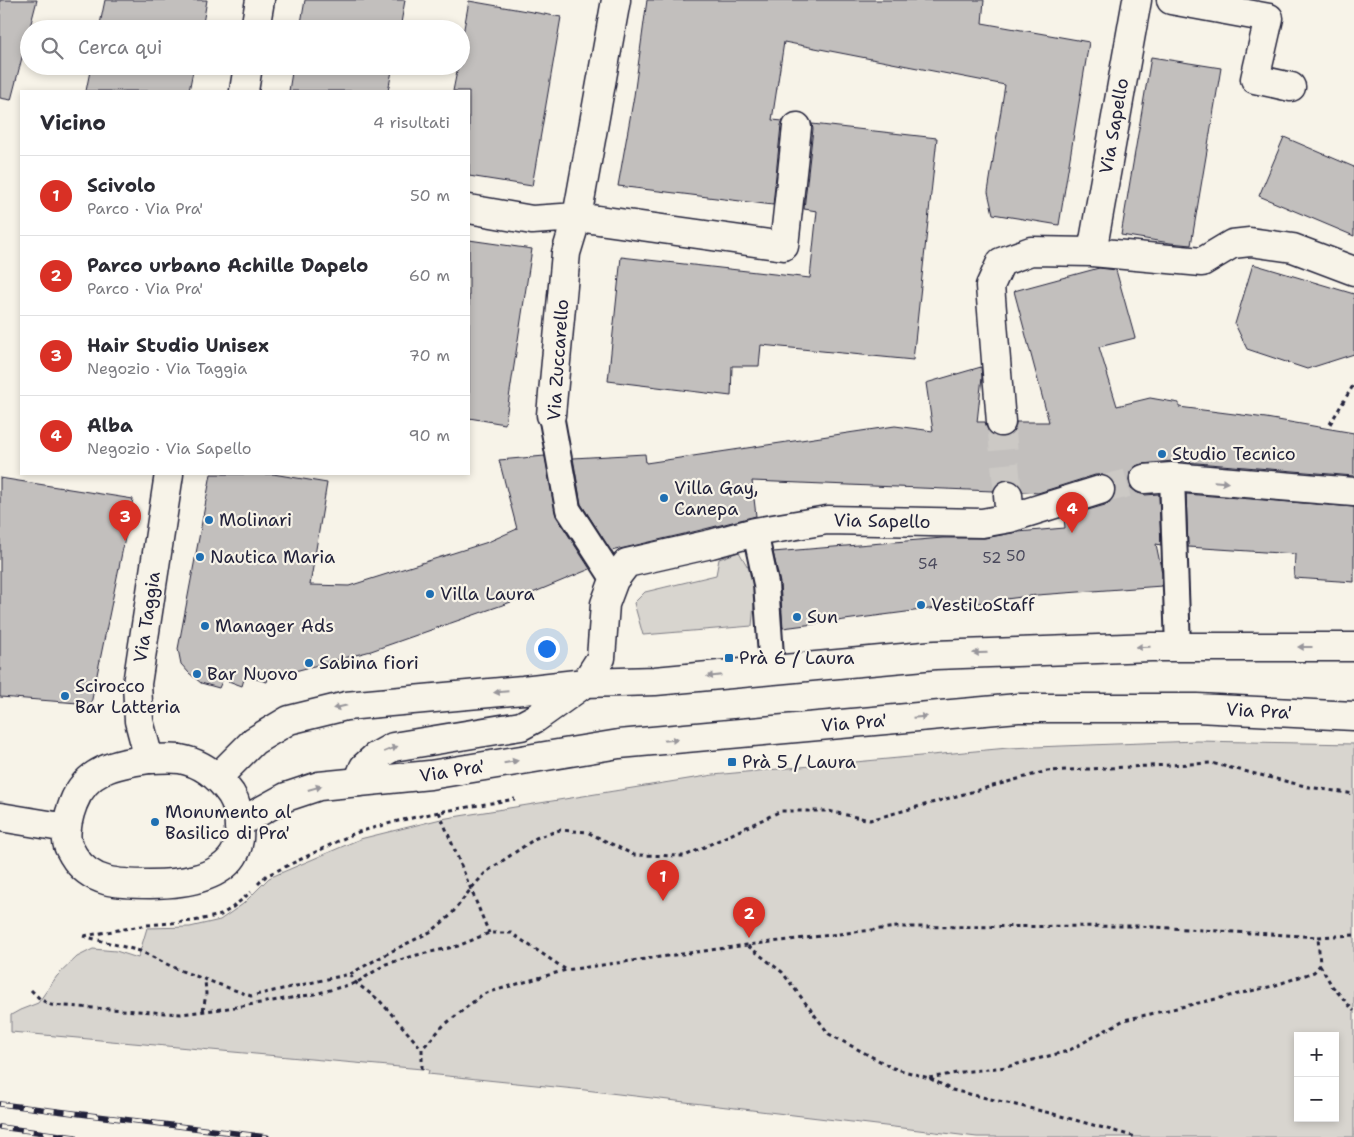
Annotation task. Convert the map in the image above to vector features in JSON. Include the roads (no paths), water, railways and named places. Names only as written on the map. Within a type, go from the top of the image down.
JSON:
[{"type":"street","points":[[257,20],[260,0]]},
{"type":"street","name":"Via Zuccarello","points":[[614,580],[568,509],[551,415],[566,252],[577,217],[616,0]]},
{"type":"street","name":"Via Sapello","points":[[1092,252],[1137,0]]},
{"type":"street","points":[[1171,0],[1269,18],[1255,79],[1291,87]]},
{"type":"street","points":[[244,90],[247,75]]},
{"type":"street","points":[[470,209],[532,220],[577,217],[784,246],[797,127]]},
{"type":"street","points":[[1002,422],[990,286],[1000,262],[1031,251],[1092,252],[1202,262],[1232,244],[1250,242],[1293,248],[1354,271]]},
{"type":"street","name":"Via Taggia","points":[[149,760],[139,721],[137,684],[169,475]]},
{"type":"street","points":[[1144,480],[1172,478],[1354,492]]},
{"type":"street","points":[[1172,478],[1178,647]]},
{"type":"street","name":"Via Sapello","points":[[614,580],[627,563],[755,532],[827,520],[982,523],[1009,507],[1100,490]]},
{"type":"street","points":[[755,532],[766,584],[772,670]]},
{"type":"street","points":[[590,679],[601,658],[605,604],[614,580]]},
{"type":"street","points":[[550,687],[594,656],[602,642]]},
{"type":"street","points":[[217,778],[254,741],[289,720],[346,706],[550,687],[590,679],[655,681],[935,655],[1151,647],[1354,647]]},
{"type":"street","name":"Via Pra'","points":[[358,782],[364,767],[375,757],[393,747],[521,726],[536,718],[590,679]]},
{"type":"street","name":"Via Pra'","points":[[239,822],[286,797],[319,786],[430,775],[619,744],[1018,708],[1197,708],[1354,716]]},
{"type":"street","points":[[149,760],[180,760],[203,766],[217,778],[223,783],[234,799],[239,822],[240,839],[234,856],[213,873],[183,882],[125,884],[105,880],[90,873],[78,863],[71,851],[67,842],[67,828],[72,805],[81,788],[103,770],[122,764],[149,760]]},
{"type":"street","points":[[0,817],[67,828]]},
{"type":"tunnel","points":[[1001,422],[1008,495]]},
{"type":"tunnel","points":[[1100,490],[1144,479]]},
{"type":"railway","points":[[0,1104],[267,1137]]},
{"type":"railway","points":[[0,1127],[75,1137]]},
{"type":"place","name":"Studio Tecnico","points":[[1162,454]]},
{"type":"place","name":"Villa Gay, Canepa","points":[[664,498]]},
{"type":"place","name":"Molinari","points":[[209,520]]},
{"type":"place","name":"Alba","points":[[1072,533]]},
{"type":"place","name":"Hair Studio Unisex","points":[[125,541]]},
{"type":"place","name":"Nautica Maria","points":[[200,557]]},
{"type":"place","name":"Villa Laura","points":[[430,594]]},
{"type":"place","name":"VestiLoStaff","points":[[921,605]]},
{"type":"place","name":"Sun","points":[[797,617]]},
{"type":"place","name":"Manager Ads","points":[[205,626]]},
{"type":"place","name":"Prà 6 / Laura","points":[[729,658]]},
{"type":"place","name":"Sabina fiori","points":[[309,663]]},
{"type":"place","name":"Bar Nuovo","points":[[197,674]]},
{"type":"place","name":"Scirocco Bar Latteria","points":[[65,696]]},
{"type":"place","name":"Prà 5 / Laura","points":[[732,762]]},
{"type":"place","name":"Monumento al Basilico di Pra'","points":[[155,822]]},
{"type":"place","name":"Scivolo","points":[[663,901]]},
{"type":"place","name":"Parco urbano Achille Dapelo","points":[[749,938]]}]
